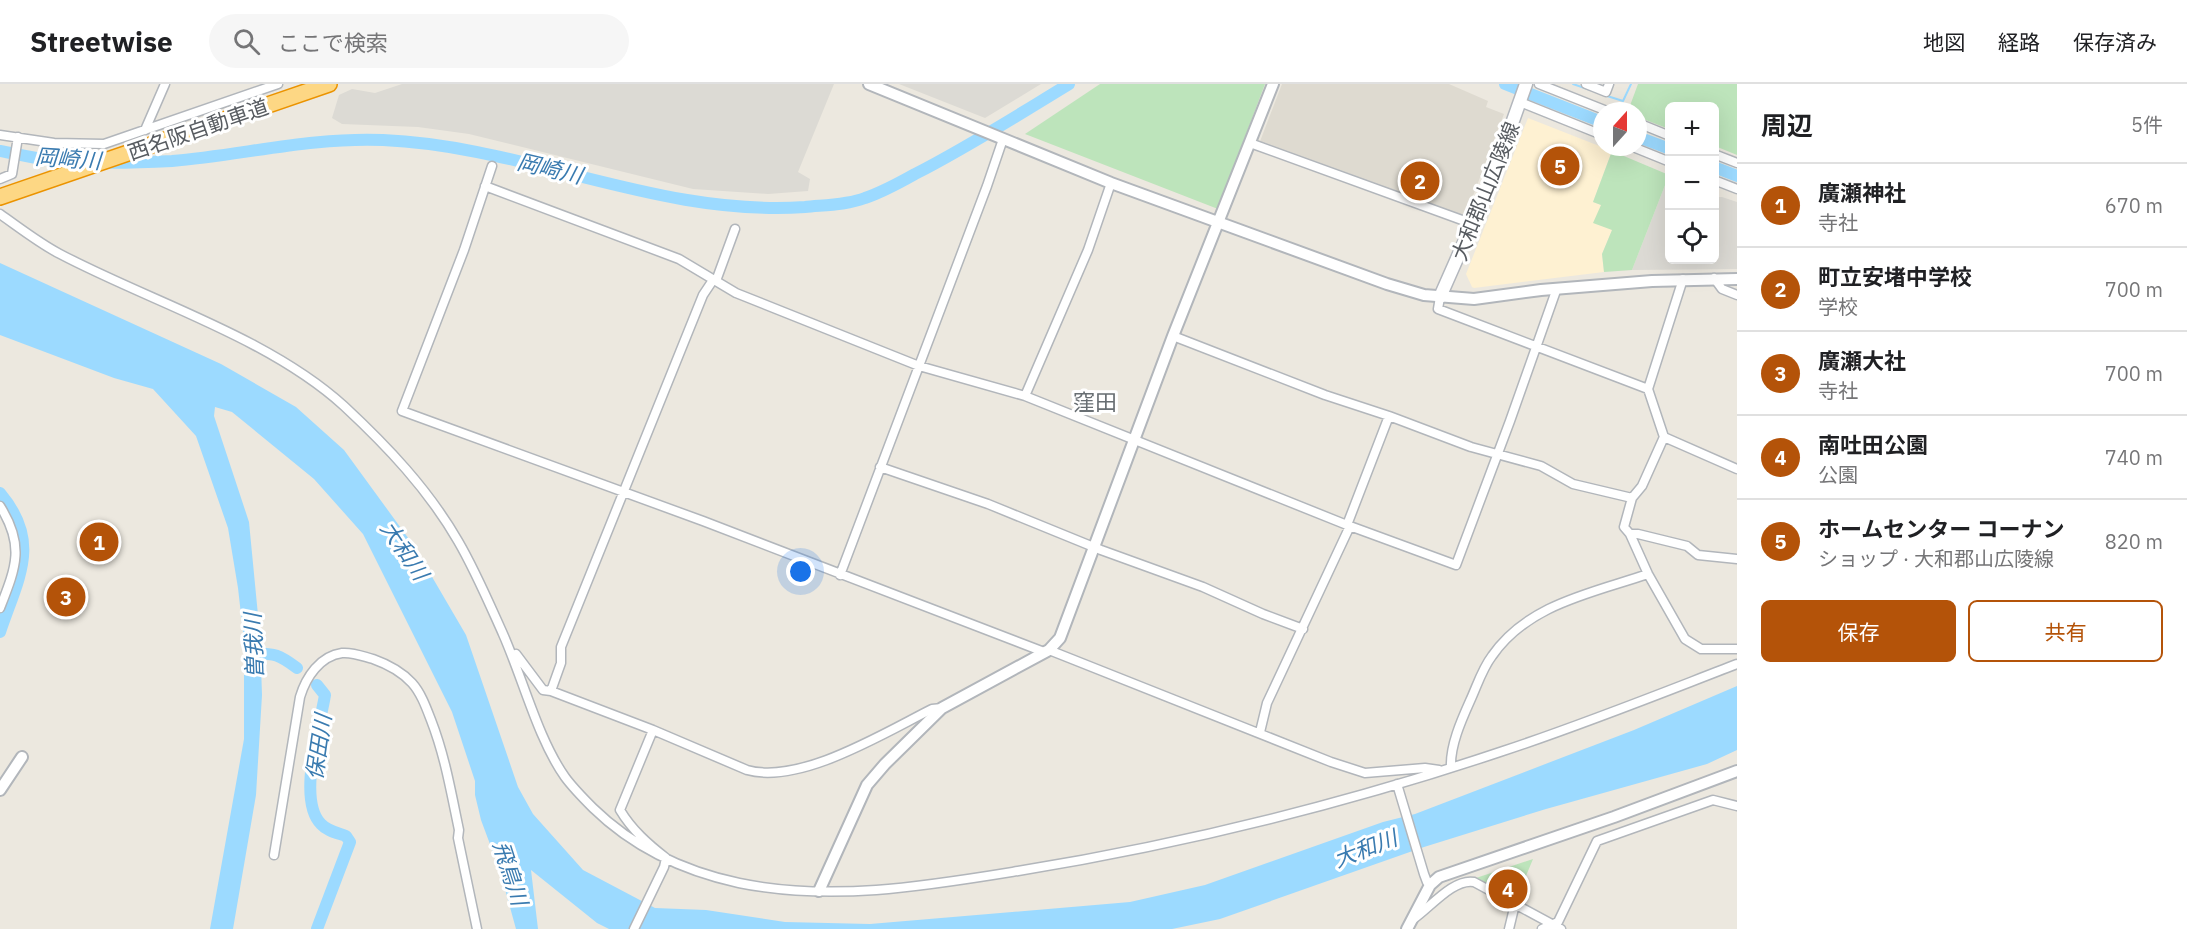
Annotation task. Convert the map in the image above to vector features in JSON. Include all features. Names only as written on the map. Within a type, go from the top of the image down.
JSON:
[{"type":"highway","name":"西名阪自動車道","points":[[0,187],[297,84]]},
{"type":"highway","name":"西名阪自動車道","points":[[0,197],[329,84]]},
{"type":"main road","name":"大和郡山広陵線","points":[[1440,297],[1493,177],[1526,84]]},
{"type":"street","points":[[145,130],[165,84]]},
{"type":"street","points":[[0,135],[54,143],[104,144],[278,84]]},
{"type":"street","points":[[868,84],[1111,183],[1387,284],[1424,295],[1474,299],[1557,288],[1683,279],[1737,279]]},
{"type":"street","points":[[819,891],[867,785],[885,764],[942,708],[1046,651],[1056,644],[1063,632],[1173,336],[1273,84]]},
{"type":"street","points":[[1539,84],[1593,105]]},
{"type":"street","points":[[1586,84],[1606,92],[1609,84]]},
{"type":"street","points":[[1520,102],[1593,131]]},
{"type":"street","points":[[1647,127],[1665,134]]},
{"type":"street","points":[[0,179],[12,174],[18,139]]},
{"type":"street","points":[[840,575],[1003,139]]},
{"type":"street","points":[[1250,144],[1473,224]]},
{"type":"street","points":[[1647,153],[1665,160]]},
{"type":"street","points":[[1719,156],[1737,162]]},
{"type":"street","points":[[492,166],[464,250],[402,411],[703,521],[840,575],[1260,732],[1331,762],[1365,773],[1425,768],[1447,769]]},
{"type":"street","points":[[1719,182],[1737,189]]},
{"type":"street","points":[[1025,396],[1088,250],[1111,183]]},
{"type":"street","points":[[485,186],[679,259],[736,293],[919,366],[1025,396],[1348,526],[1456,565],[1557,288]]},
{"type":"street","points":[[0,214],[59,254],[232,335],[284,363],[337,400],[386,445],[423,489],[457,540],[503,634],[548,747],[566,779],[596,811],[637,845],[665,862],[741,883],[819,891],[874,891],[931,885],[1115,854],[1257,823],[1397,786],[1569,728],[1737,664]]},
{"type":"street","points":[[551,691],[561,663],[561,647],[622,492],[702,295],[714,280],[735,229]]},
{"type":"street","points":[[1714,278],[1722,289],[1737,295]]},
{"type":"street","points":[[1683,279],[1648,388],[1664,437],[1642,486],[1632,498],[1624,528],[1630,534],[1648,574],[1685,639],[1701,649],[1737,649]]},
{"type":"street","points":[[1440,297],[1438,309],[1648,388]]},
{"type":"street","points":[[1173,336],[1325,395],[1471,447],[1541,466],[1573,484],[1632,498]]},
{"type":"street","points":[[1260,732],[1267,704],[1348,526],[1389,416]]},
{"type":"street","points":[[1664,437],[1737,469]]},
{"type":"street","points":[[880,467],[988,504],[1101,550],[1203,587],[1303,629]]},
{"type":"street","points":[[0,506],[14,533],[17,557],[0,608]]},
{"type":"street","points":[[1630,534],[1687,546],[1698,555],[1737,559]]},
{"type":"street","points":[[1447,769],[1466,710],[1491,657],[1511,633],[1550,607],[1648,574]]},
{"type":"street","points":[[503,634],[543,690],[653,730],[761,774],[777,773],[829,760],[932,709],[942,708]]},
{"type":"street","points":[[274,855],[304,682],[311,672],[328,657],[353,652],[394,669],[412,683],[423,699],[440,743],[477,929]]},
{"type":"street","points":[[653,730],[620,810],[629,825],[665,862]]},
{"type":"street","points":[[0,790],[22,757]]},
{"type":"street","points":[[1410,924],[1430,885],[1439,877],[1614,817],[1737,771]]},
{"type":"street","points":[[1397,786],[1424,874],[1430,885]]},
{"type":"street","points":[[1557,927],[1597,841],[1713,800],[1737,806]]},
{"type":"street","points":[[634,929],[665,862]]},
{"type":"street","points":[[1410,924],[1445,892],[1468,881],[1557,927]]},
{"type":"street","points":[[1509,929],[1515,904]]},
{"type":"street","points":[[1542,929],[1557,927]]},
{"type":"shaded area","points":[[402,84],[834,84],[798,172],[810,179],[808,191],[768,194],[693,189],[469,134],[418,127],[342,124],[332,118],[339,95],[352,89],[375,93]]},
{"type":"shaded area","points":[[899,84],[1041,84],[985,118]]},
{"type":"shaded area","points":[[1282,84],[1449,84],[1488,101],[1486,107],[1504,114],[1465,217],[1259,144]]},
{"type":"shaded area","points":[[1528,118],[1593,144],[1593,156],[1610,156],[1593,202],[1601,205],[1612,230],[1602,254],[1604,272],[1474,288],[1466,274]]},
{"type":"shaded area","points":[[1665,185],[1665,264],[1719,264],[1719,197],[1737,202],[1737,269],[1632,270]]},
{"type":"green space","points":[[1100,84],[1265,84],[1218,209],[1025,134]]},
{"type":"green space","points":[[1638,84],[1737,84],[1737,155],[1719,148],[1719,102],[1665,102],[1665,127],[1647,120],[1647,102],[1631,102]]},
{"type":"green space","points":[[1610,156],[1624,156],[1665,173],[1665,185],[1632,270],[1604,272],[1602,254],[1612,230],[1593,223],[1601,205],[1593,202]]},
{"type":"green space","points":[[1533,859],[1516,900],[1476,878]]},
{"type":"water","points":[[0,263],[221,364],[296,407],[344,450],[414,546],[466,635],[518,787],[533,814],[583,870],[655,908],[706,910],[785,922],[870,924],[1130,902],[1205,885],[1383,822],[1415,814],[1634,730],[1737,686],[1737,750],[1707,764],[1546,809],[1424,847],[1220,919],[1172,929],[609,929],[597,923],[531,870],[538,929],[516,929],[500,871],[481,820],[475,795],[475,781],[452,712],[363,534],[314,479],[232,412],[215,407],[214,416],[249,522],[260,636],[262,695],[256,795],[233,929],[210,929],[244,739],[244,641],[228,528],[196,436],[153,389],[114,378],[0,335]]},
{"type":"waterway","name":"岡崎川","points":[[0,151],[63,161],[142,162],[172,161],[330,141],[383,140],[436,145],[489,154],[644,192],[697,202],[750,207],[805,207],[851,202],[885,190],[974,142],[1069,84]]},
{"type":"waterway","name":"岡崎川","points":[[1505,84],[1593,118]]},
{"type":"waterway","points":[[1573,84],[1599,93]]},
{"type":"waterway","points":[[1604,95],[1623,101],[1631,84]]},
{"type":"waterway","name":"岡崎川","points":[[1647,140],[1665,147]]},
{"type":"waterway","name":"岡崎川","points":[[1719,169],[1737,176]]},
{"type":"waterway","points":[[0,493],[13,511],[20,528],[23,545],[19,577],[0,632]]},
{"type":"waterway","name":"保田川","points":[[253,653],[276,656],[297,668]]},
{"type":"waterway","name":"保田川","points":[[317,685],[325,695],[310,781],[314,813],[323,826],[346,836],[350,842],[317,929]]},
{"type":"place","name":"ホームセンター コーナン","points":[[1560,166]]},
{"type":"place","name":"町立安堵中学校","points":[[1420,181]]},
{"type":"place","name":"廣瀬神社","points":[[99,542]]},
{"type":"place","name":"廣瀬大社","points":[[66,597]]},
{"type":"place","name":"南吐田公園","points":[[1508,889]]},
{"type":"district","name":"窪田","points":[[1095,401]]},
{"type":"water label","name":"大和川","points":[[405,550]]},
{"type":"water label","name":"曽我川","points":[[253,646]]},
{"type":"water label","name":"大和川","points":[[1365,848]]},
{"type":"water label","name":"飛鳥川","points":[[511,873]]}]
